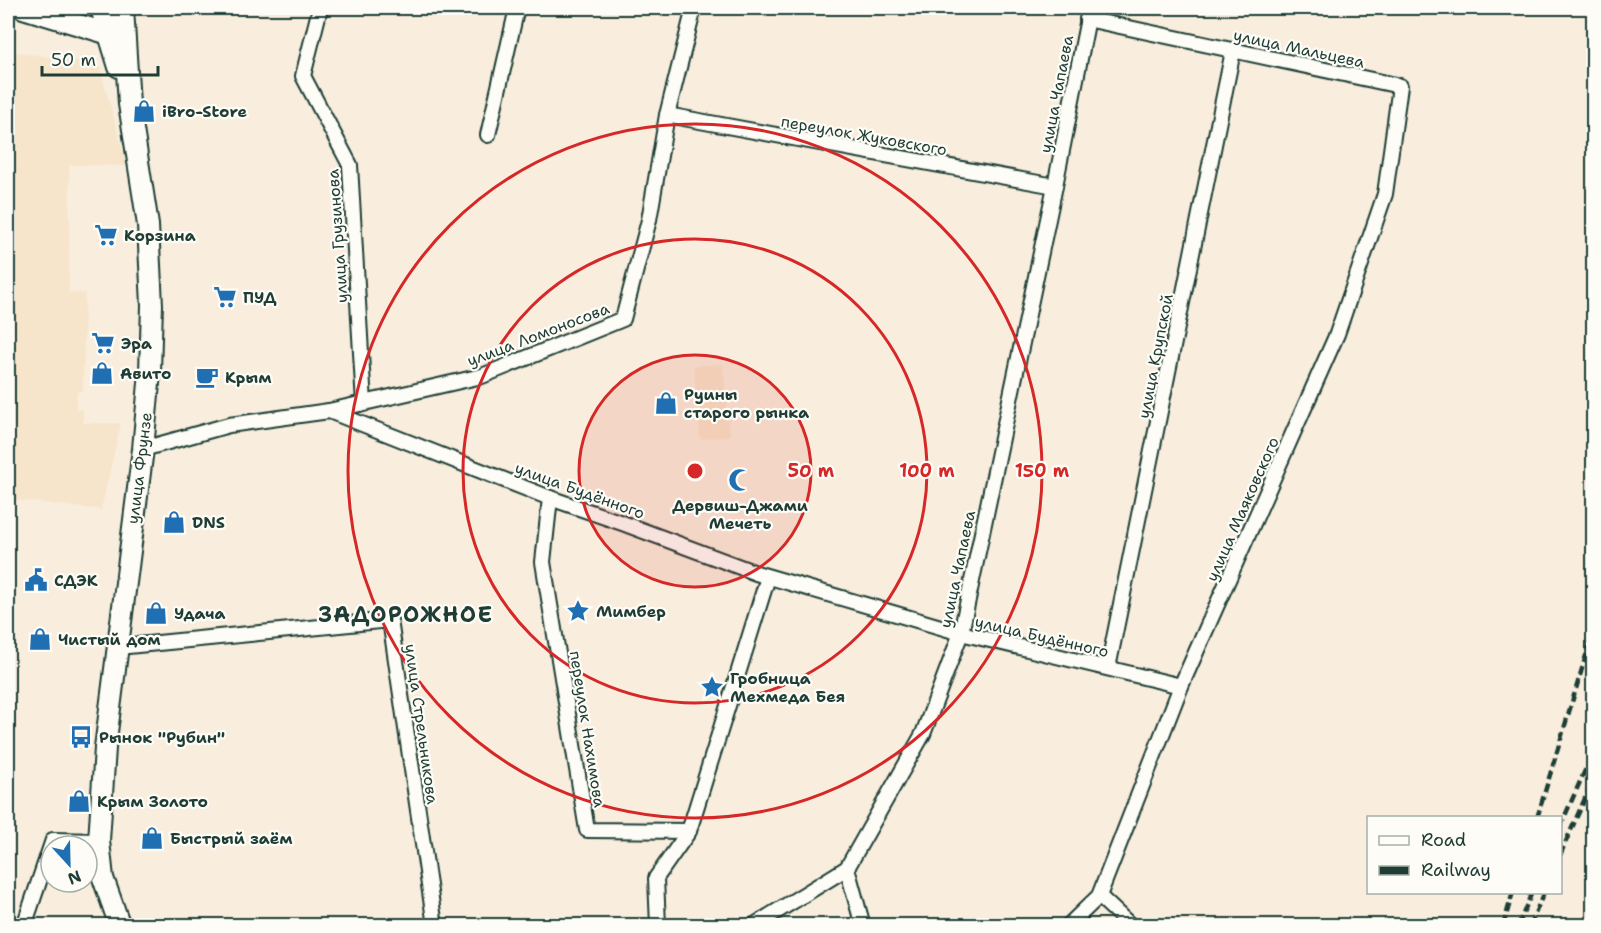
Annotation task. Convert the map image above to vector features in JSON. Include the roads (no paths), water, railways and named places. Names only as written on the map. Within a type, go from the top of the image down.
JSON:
[{"type":"main road","points":[[23,8],[109,34]]},
{"type":"main road","points":[[101,8],[129,104]]},
{"type":"main road","name":"улица Фрунзе","points":[[120,926],[103,878],[99,841],[105,748],[143,449],[150,372],[152,305],[148,225],[129,104],[123,8]]},
{"type":"street","name":"улица Грузинова","points":[[320,8],[303,76],[350,165],[364,404]]},
{"type":"street","points":[[488,135],[517,8]]},
{"type":"street","name":"улица Ломоносова","points":[[329,411],[482,376],[623,319],[649,220],[667,115],[694,8]]},
{"type":"street","name":"улица Мальцева","points":[[1088,14],[1233,51],[1400,86]]},
{"type":"street","name":"улица Чапаева","points":[[753,926],[847,868],[923,734],[961,633],[1055,186],[1088,14]]},
{"type":"street","name":"улица Крупской","points":[[1108,668],[1233,51]]},
{"type":"street","name":"улица Маяковского","points":[[1068,926],[1099,897],[1181,686],[1337,334],[1385,194],[1400,86]]},
{"type":"street","name":"переулок Жуковского","points":[[667,115],[1055,186]]},
{"type":"street","name":"улица Будённого","points":[[143,449],[229,425],[329,411],[550,498],[768,576],[961,633],[1181,686]]},
{"type":"street","name":"переулок Нахимова","points":[[550,498],[543,562],[587,830],[689,831]]},
{"type":"street","points":[[658,926],[656,878],[689,831],[768,576]]},
{"type":"street","name":"улица Стрельникова","points":[[118,647],[390,620],[435,926]]},
{"type":"street","points":[[847,868],[863,926]]},
{"type":"street","points":[[24,926],[39,882]]},
{"type":"street","points":[[1099,897],[1131,926]]},
{"type":"railway","points":[[1538,816],[1594,629]]},
{"type":"railway","points":[[1562,822],[1594,750]]},
{"type":"railway","points":[[1562,850],[1594,778]]},
{"type":"railway","points":[[1503,926],[1512,894]]},
{"type":"railway","points":[[1518,926],[1531,894]]},
{"type":"railway","points":[[1530,926],[1543,894]]},
{"type":"place","name":"iBro-Store","points":[[144,111]]},
{"type":"place","name":"Корзина","points":[[106,235]]},
{"type":"place","name":"ПУД","points":[[225,297]]},
{"type":"place","name":"Эра","points":[[103,343]]},
{"type":"place","name":"Авито","points":[[102,373]]},
{"type":"place","name":"Крым","points":[[207,377]]},
{"type":"place","name":"Руины старого рынка","points":[[666,403]]},
{"type":"place","name":"Дервиш-Джами Мечеть","points":[[740,480]]},
{"type":"place","name":"DNS","points":[[174,522]]},
{"type":"place","name":"СДЭК","points":[[36,580]]},
{"type":"place","name":"Мимбер","points":[[578,611]]},
{"type":"place","name":"Удача","points":[[156,613]]},
{"type":"place","name":"Чистый дом","points":[[40,639]]},
{"type":"place","name":"Гробница Мехмеда Бея","points":[[712,687]]},
{"type":"place","name":"Рынок \"Рубин\"","points":[[81,737]]},
{"type":"place","name":"Крым Золото","points":[[79,801]]},
{"type":"place","name":"Быстрый заём","points":[[152,838]]},
{"type":"district","name":"ЗАДОРОЖНОЕ","points":[[406,614]]}]
